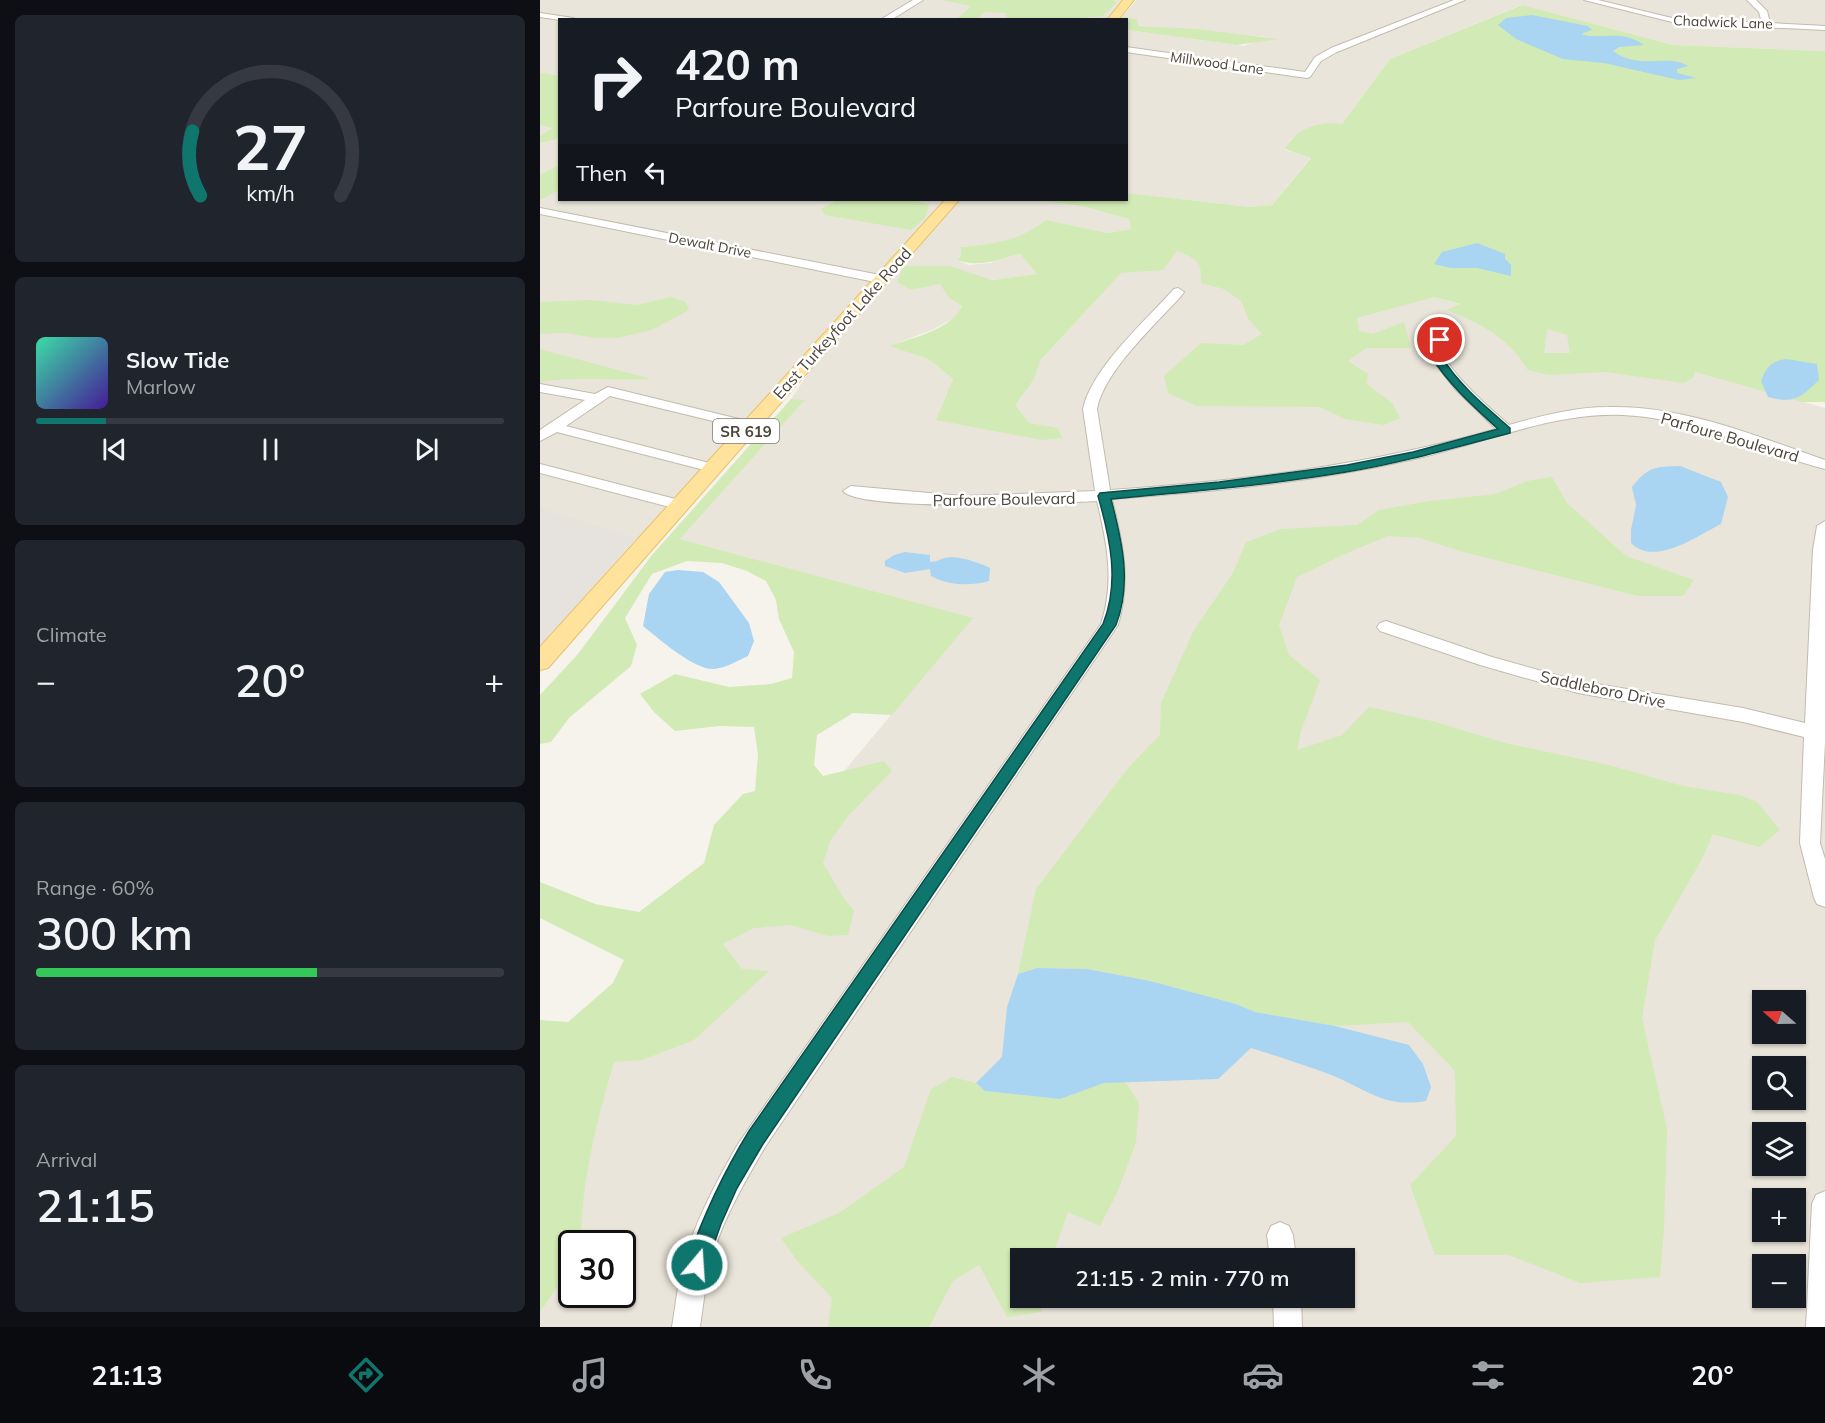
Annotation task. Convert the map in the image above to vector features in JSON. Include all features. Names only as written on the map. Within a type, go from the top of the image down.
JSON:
[{"type":"main road","points":[[1114,18],[1129,0]]},
{"type":"main road","name":"East Turkeyfoot Lake Road","points":[[540,662],[951,201]]},
{"type":"street","points":[[888,18],[919,0]]},
{"type":"street","name":"Millwood Lane","points":[[1128,50],[1307,75],[1318,60],[1334,50],[1461,0]]},
{"type":"street","name":"Chadwick Lane","points":[[1588,0],[1676,21],[1825,28]]},
{"type":"street","points":[[1750,0],[1763,11],[1766,24]]},
{"type":"street","points":[[540,15],[560,18]]},
{"type":"street","name":"Dewalt Drive","points":[[540,211],[880,279]]},
{"type":"street","points":[[686,1327],[697,1265],[711,1221],[730,1181],[756,1137],[1109,625],[1116,608],[1119,590],[1118,556],[1104,496],[1090,409],[1092,398],[1103,375],[1178,292]]},
{"type":"street","points":[[1440,340],[1436,356],[1443,368],[1465,394],[1506,430]]},
{"type":"street","points":[[542,388],[595,398]]},
{"type":"street","points":[[540,437],[608,391],[750,426]]},
{"type":"street","name":"Parfoure Boulevard","points":[[850,491],[908,499],[1038,501],[1219,486],[1347,469],[1414,455],[1580,412],[1645,413],[1716,429],[1825,465]]},
{"type":"street","points":[[554,427],[712,468]]},
{"type":"street","points":[[540,468],[681,505]]},
{"type":"street","points":[[1825,526],[1821,550],[1819,734],[1810,843],[1825,898]]},
{"type":"street","name":"Saddleboro Drive","points":[[1386,627],[1486,661],[1578,687],[1743,715],[1819,734]]},
{"type":"street","points":[[1820,1327],[1825,1204]]},
{"type":"street","points":[[1287,1308],[1288,1327]]},
{"type":"shaded area","points":[[540,0],[1125,0],[1109,18],[558,18],[558,201],[943,201],[756,408],[764,411],[646,543],[635,539],[540,646]]},
{"type":"shaded area","points":[[1137,0],[1825,0],[1825,51],[1673,45],[1521,5],[1390,59],[1342,124],[1291,139],[1285,150],[1311,157],[1272,205],[1250,207],[1128,193],[1128,30],[1244,46],[1267,37],[1137,26],[1136,19],[1122,17]]},
{"type":"shaded area","points":[[958,201],[1045,201],[1085,207],[1129,219],[1131,229],[1108,233],[1046,220],[1031,232],[1007,242],[961,247],[961,256],[957,260],[969,265],[990,263],[1020,254],[1037,274],[993,280],[950,266],[912,290],[940,283],[949,298],[962,306],[957,316],[934,329],[890,346],[928,359],[953,379],[941,408],[994,412],[1147,244],[1251,245],[1825,408],[1825,1327],[540,1327],[540,1135],[972,618],[680,539],[804,401],[791,399],[817,360]]},
{"type":"shaded area","points":[[540,508],[636,539],[540,646]]},
{"type":"green space","points":[[941,0],[1112,0],[1117,2],[1103,16],[1008,18],[1005,13],[985,12],[978,18],[958,18],[971,6]]},
{"type":"green space","points":[[1522,5],[1673,45],[1825,51],[1825,402],[1802,402],[1695,372],[1693,378],[1684,383],[1605,372],[1548,375],[1528,370],[1512,349],[1493,333],[1446,310],[1460,304],[1434,297],[1357,318],[1359,331],[1373,334],[1404,322],[1411,348],[1366,348],[1348,361],[1368,374],[1367,384],[1392,403],[1400,418],[1384,425],[1345,419],[1320,407],[1196,406],[1168,393],[1164,376],[1201,343],[1243,345],[1262,334],[1249,320],[1241,301],[1224,289],[1201,283],[1197,262],[1177,251],[1163,270],[1121,273],[1040,361],[1034,379],[1015,405],[1029,423],[1058,428],[1062,438],[1042,440],[936,420],[953,379],[928,359],[889,346],[940,327],[957,314],[962,306],[949,298],[940,284],[911,290],[897,282],[904,266],[950,266],[993,280],[1037,274],[1020,254],[981,263],[957,260],[961,256],[961,247],[1016,237],[1046,220],[1108,233],[1131,229],[1129,219],[1085,207],[1045,201],[1128,201],[1128,193],[1250,207],[1272,205],[1311,158],[1285,149],[1290,142],[1309,127],[1333,123],[1342,124],[1390,59]],"holes":[[[1547,329],[1567,335],[1570,353],[1544,353]]]},
{"type":"green space","points":[[1122,17],[1137,19],[1138,26],[1196,29],[1279,39],[1237,45],[1128,30],[1128,18]]},
{"type":"green space","points":[[540,73],[558,76],[558,138],[540,143],[540,136],[553,128],[540,125]]},
{"type":"green space","points":[[558,166],[558,191],[540,200],[540,175]]},
{"type":"green space","points":[[836,201],[916,201],[929,204],[925,218],[911,230],[825,215],[821,209]]},
{"type":"green space","points":[[671,297],[686,302],[689,310],[652,330],[617,338],[595,338],[567,333],[540,334],[540,302],[590,300],[637,305]]},
{"type":"green space","points":[[540,349],[651,379],[568,379],[540,382]]},
{"type":"green space","points":[[791,399],[805,400],[680,539],[973,618],[892,715],[853,713],[817,735],[814,765],[823,776],[884,761],[892,771],[848,816],[830,841],[823,863],[854,911],[848,935],[828,936],[790,925],[754,928],[723,944],[742,969],[769,971],[694,1040],[642,1060],[614,1062],[587,1174],[582,1230],[558,1230],[558,1286],[540,1312],[540,1020],[568,1022],[613,983],[624,960],[540,918],[540,882],[595,904],[639,912],[704,863],[714,825],[743,794],[755,791],[758,755],[754,727],[719,726],[675,731],[654,712],[640,694],[675,674],[729,687],[771,684],[792,678],[794,652],[779,619],[776,600],[766,581],[747,571],[722,563],[687,561],[652,574],[625,618],[637,645],[631,666],[569,718],[551,742],[540,744],[540,695],[578,654],[652,555]]},
{"type":"green space","points":[[1552,477],[1567,503],[1626,556],[1694,580],[1683,596],[1638,596],[1460,551],[1420,538],[1388,536],[1297,577],[1279,625],[1289,655],[1320,680],[1301,731],[1297,750],[1342,735],[1369,707],[1432,721],[1505,743],[1609,765],[1683,786],[1740,795],[1757,802],[1780,830],[1759,847],[1713,834],[1701,861],[1655,940],[1642,1018],[1667,1129],[1660,1277],[1580,1283],[1509,1255],[1435,1255],[1410,1185],[1456,1136],[1455,1071],[1408,1022],[1335,1026],[1255,1012],[1236,1004],[1150,981],[1087,969],[1037,968],[1018,974],[1036,889],[1128,768],[1160,735],[1161,703],[1194,630],[1233,573],[1246,542],[1281,529],[1357,525],[1379,510],[1430,501],[1496,494],[1527,481]]},
{"type":"green space","points":[[952,1077],[976,1083],[985,1091],[1059,1099],[1104,1083],[1125,1081],[1139,1103],[1136,1143],[1117,1193],[1100,1226],[1068,1212],[1055,1248],[1010,1248],[1010,1308],[1042,1308],[1041,1312],[1007,1317],[979,1265],[953,1281],[929,1327],[828,1327],[832,1298],[798,1262],[781,1238],[839,1213],[904,1167],[931,1089]]},
{"type":"water","points":[[1532,15],[1588,26],[1592,30],[1583,35],[1621,36],[1636,40],[1644,45],[1619,47],[1613,51],[1633,60],[1680,62],[1688,66],[1677,69],[1677,73],[1696,78],[1679,80],[1604,63],[1563,59],[1516,39],[1498,25],[1506,18]]},
{"type":"water","points":[[1477,243],[1505,254],[1505,259],[1511,265],[1511,276],[1477,268],[1451,268],[1434,264],[1442,252]]},
{"type":"water","points":[[1786,359],[1817,364],[1819,380],[1796,398],[1785,400],[1768,397],[1761,381],[1763,376],[1773,363]]},
{"type":"water","points":[[1680,466],[1721,482],[1728,497],[1721,524],[1676,547],[1651,552],[1640,550],[1631,543],[1636,505],[1632,487],[1648,471]]},
{"type":"water","points":[[905,552],[930,555],[930,562],[950,557],[975,562],[990,568],[989,581],[974,584],[952,583],[931,576],[930,569],[905,573],[885,566],[885,561]]},
{"type":"water","points":[[678,570],[703,572],[719,582],[749,623],[754,641],[748,656],[723,667],[706,668],[687,659],[643,626],[649,594],[665,572]]},
{"type":"water","points":[[1037,968],[1087,969],[1150,981],[1236,1004],[1255,1012],[1335,1026],[1409,1045],[1423,1064],[1431,1087],[1426,1101],[1412,1103],[1388,1100],[1334,1076],[1251,1048],[1218,1079],[1104,1083],[1060,1099],[985,1091],[976,1083],[1002,1057],[1007,1007],[1018,974]]},
{"type":"route","points":[[697,1265],[711,1221],[730,1181],[756,1137],[1109,625],[1116,608],[1119,573],[1113,530],[1104,496],[1219,486],[1347,469],[1414,455],[1506,430],[1465,394],[1443,368],[1436,356],[1440,340]]}]
